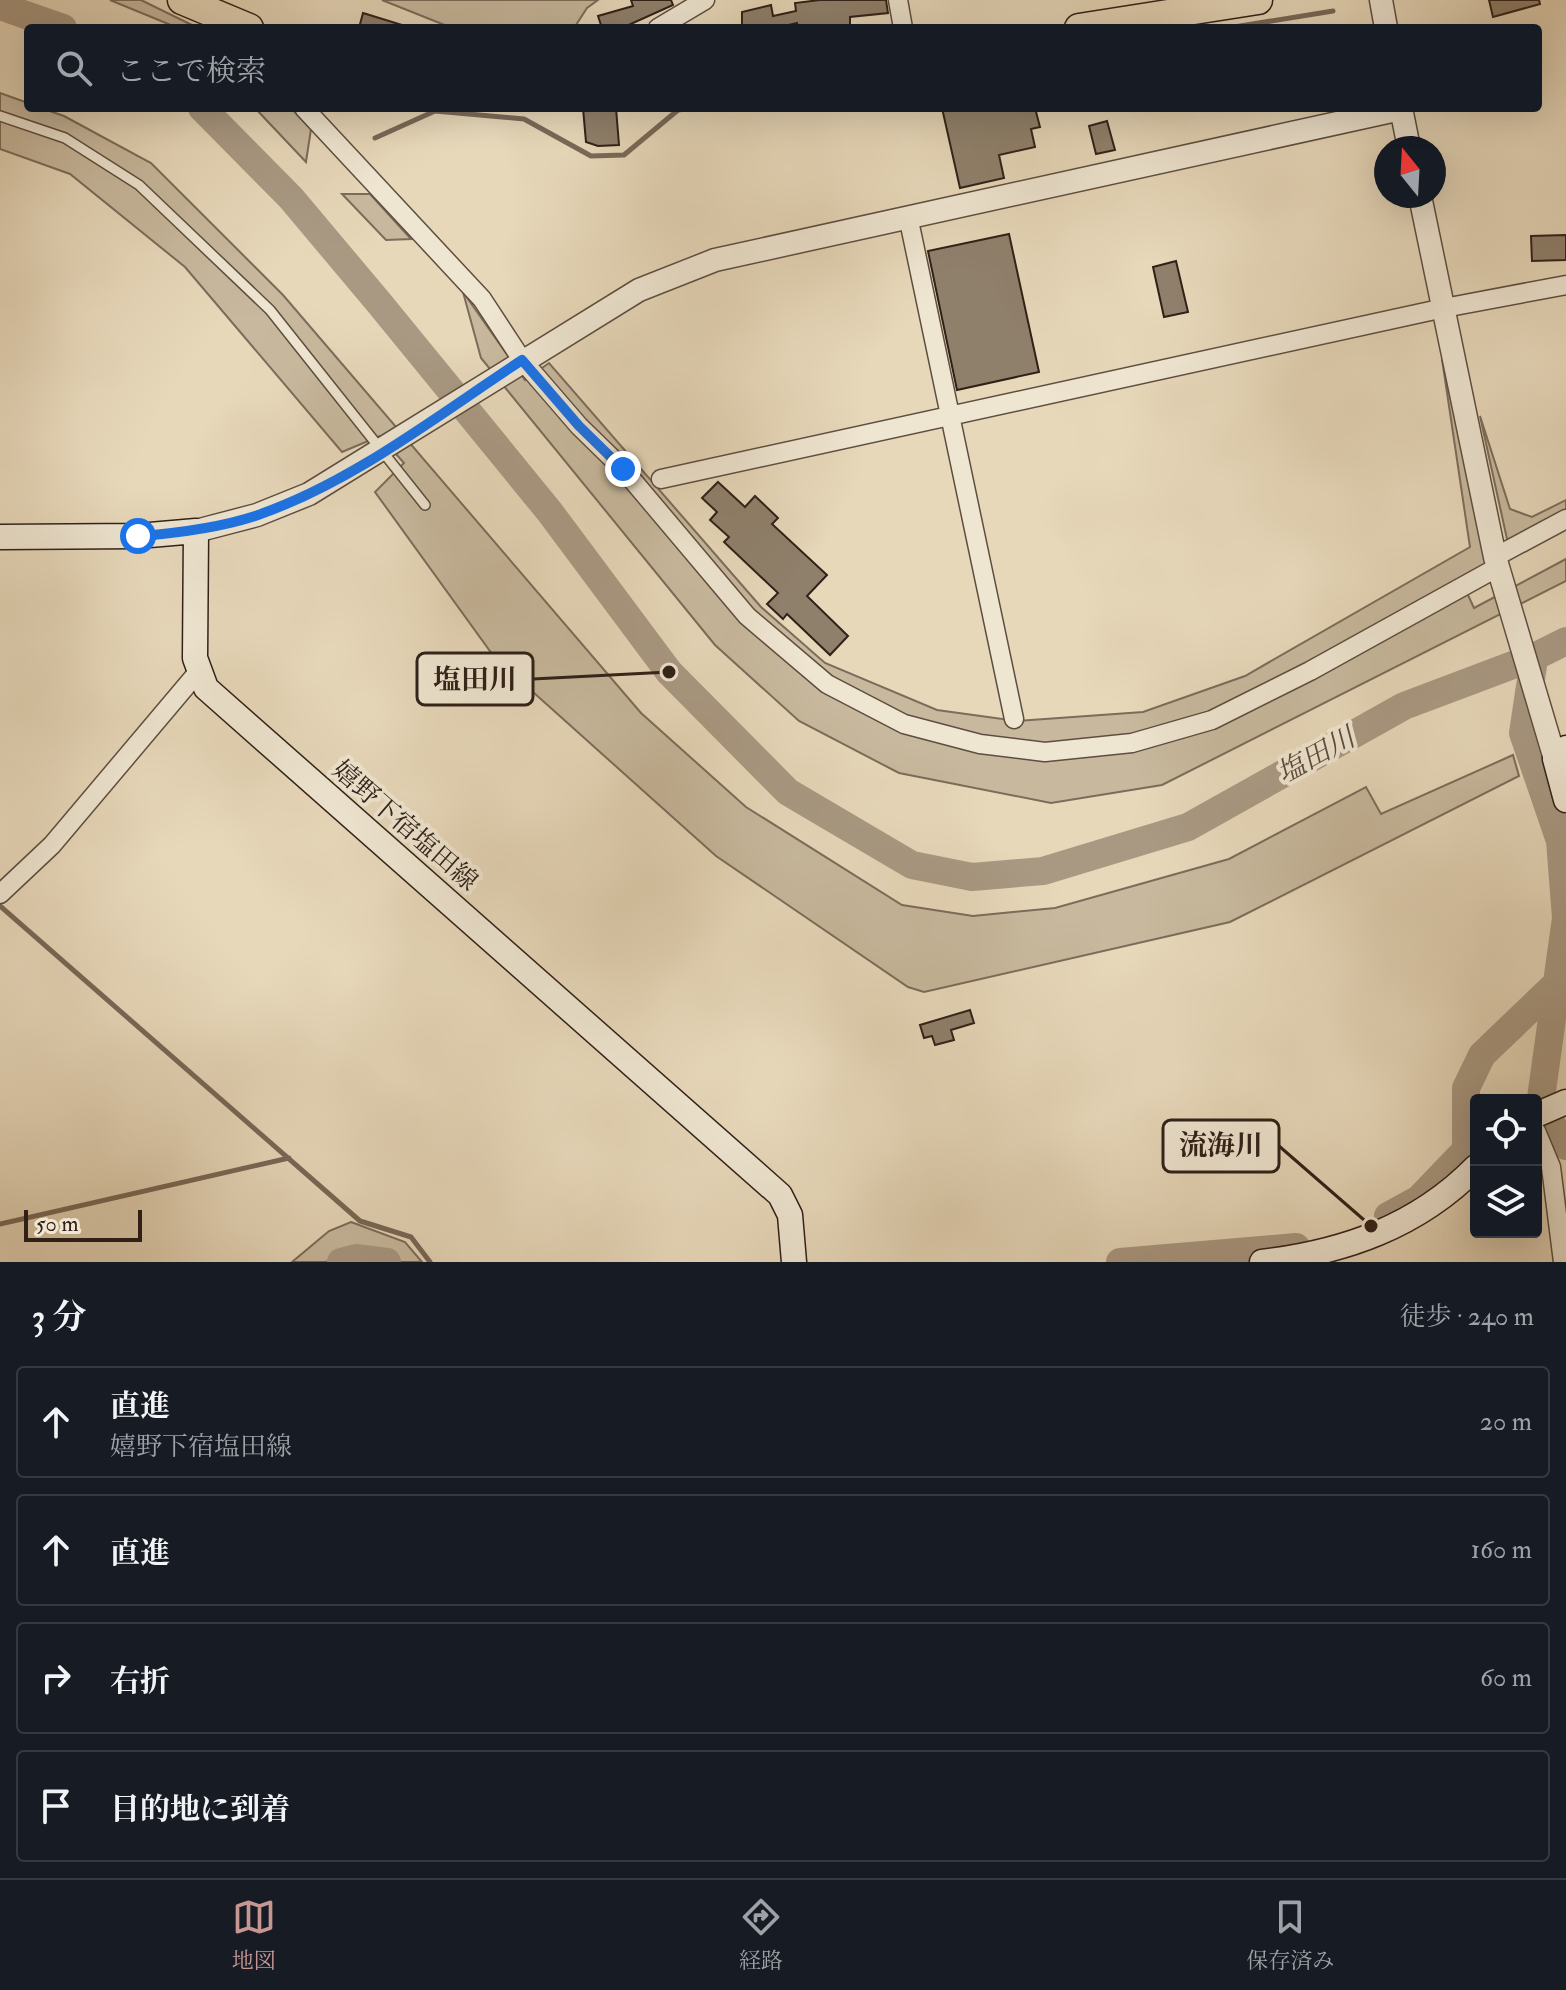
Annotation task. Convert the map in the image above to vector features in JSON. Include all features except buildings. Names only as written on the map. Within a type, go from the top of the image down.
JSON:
[{"type":"main road","points":[[182,0],[216,20]]},
{"type":"main road","points":[[1092,24],[1138,10],[1258,0]]},
{"type":"main road","points":[[0,537],[138,536],[196,531],[195,658],[198,672]]},
{"type":"main road","name":"嬉野下宿塩田線","points":[[198,672],[206,688],[780,1195],[790,1215],[794,1262]]},
{"type":"main road","points":[[1556,748],[1566,800]]},
{"type":"main road","points":[[1542,1112],[1566,1102]]},
{"type":"main road","points":[[1262,1262],[1337,1250],[1368,1239],[1410,1220],[1470,1172]]},
{"type":"street","points":[[665,24],[705,0]]},
{"type":"street","points":[[898,0],[902,24]]},
{"type":"street","points":[[1381,0],[1385,24]]},
{"type":"street","points":[[308,112],[482,299],[522,360],[579,426],[623,469],[747,616],[827,684],[904,724],[980,744],[1045,752],[1132,743],[1212,720],[1310,671],[1498,567],[1566,519]]},
{"type":"street","points":[[196,531],[257,515],[309,494],[639,290],[715,260],[1383,112]]},
{"type":"street","points":[[1402,112],[1407,136]]},
{"type":"street","points":[[1423,208],[1498,567],[1556,748]]},
{"type":"street","points":[[908,216],[1014,719]]},
{"type":"street","points":[[661,479],[1444,308],[1566,285]]},
{"type":"street","points":[[0,894],[52,845],[198,672]]},
{"type":"street","points":[[1542,1145],[1551,1167],[1563,1262]]},
{"type":"lane","points":[[0,116],[65,138],[139,185],[270,310],[425,505]]},
{"type":"shaded area","points":[[110,0],[141,0],[190,24],[168,24]]},
{"type":"shaded area","points":[[382,0],[598,0],[587,8],[577,24],[442,24]]},
{"type":"shaded area","points":[[0,93],[24,102],[24,112],[52,112],[64,116],[151,163],[283,295],[641,713],[746,807],[902,905],[973,916],[1055,908],[1229,859],[1366,787],[1381,814],[1513,755],[1519,776],[1230,922],[924,992],[908,987],[716,856],[495,658],[375,492],[404,463],[380,436],[342,452],[185,267],[70,174],[0,149]]},
{"type":"shaded area","points":[[259,112],[295,112],[311,129],[306,162]]},
{"type":"shaded area","points":[[342,194],[370,194],[411,239],[386,240]]},
{"type":"shaded area","points":[[463,292],[525,380],[549,363],[761,607],[825,663],[937,710],[1017,721],[1143,712],[1245,676],[1470,547],[1442,359],[1487,564],[1461,580],[1474,608],[1566,559],[1566,581],[1162,785],[1051,803],[899,773],[799,721],[715,645],[481,358]]},
{"type":"shaded area","points":[[1480,416],[1510,509],[1532,517],[1566,500],[1566,518],[1528,538],[1507,539]]},
{"type":"shaded area","points":[[351,1222],[405,1242],[422,1262],[401,1262],[393,1254],[354,1249],[326,1262],[292,1262],[329,1231]]},
{"type":"waterway","points":[[18,0],[57,24]]},
{"type":"waterway","name":"塩田川","points":[[0,6],[52,24]]},
{"type":"waterway","points":[[1253,24],[1333,11]]},
{"type":"waterway","name":"塩田川","points":[[206,112],[291,198],[380,304],[549,511],[669,672],[788,792],[912,865],[972,877],[1043,871],[1188,827],[1404,706],[1534,657],[1566,641]]},
{"type":"waterway","points":[[375,138],[433,112]]},
{"type":"waterway","points":[[446,112],[524,119],[591,156],[624,155],[676,112]]},
{"type":"waterway","points":[[1533,666],[1523,733],[1560,841],[1566,918],[1542,1094]]},
{"type":"waterway","points":[[0,906],[360,1221],[411,1237],[430,1262]]},
{"type":"waterway","points":[[1388,1216],[1419,1199],[1466,1150],[1466,1088],[1482,1055],[1555,985]]},
{"type":"waterway","points":[[1547,1117],[1566,1146]]},
{"type":"waterway","points":[[0,1224],[289,1158]]},
{"type":"waterway","points":[[1120,1262],[1296,1247]]},
{"type":"waterway","points":[[341,1262],[356,1258],[387,1262]]},
{"type":"place","name":"塩田川","points":[[669,672]]},
{"type":"place","name":"流海川","points":[[1371,1226]]},
{"type":"route","points":[[138,536],[196,531],[257,515],[309,494],[383,451],[522,360],[579,426],[623,469]]}]
